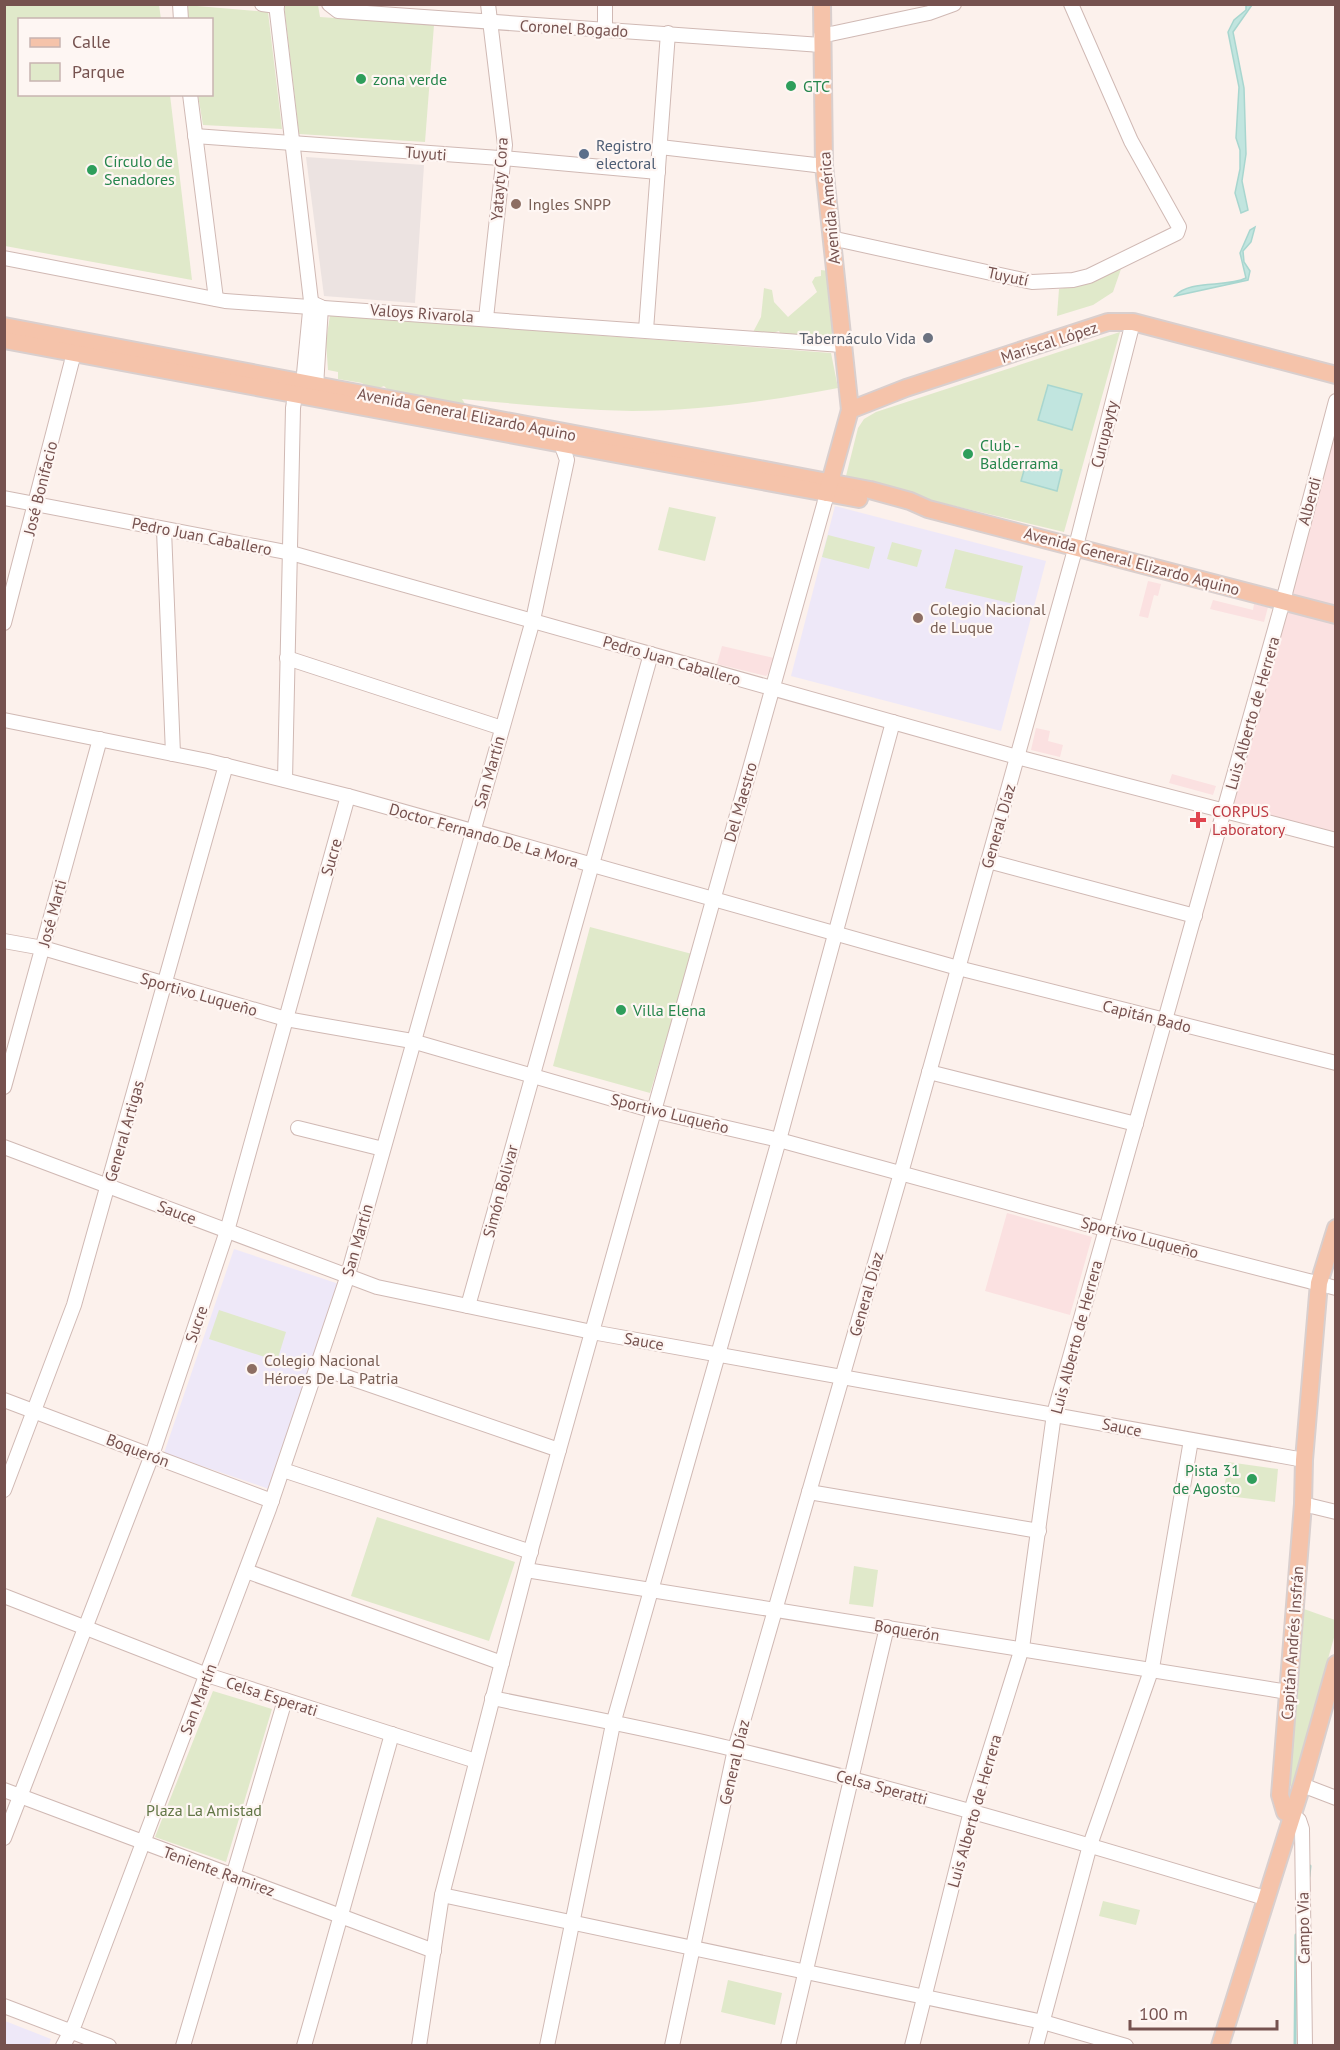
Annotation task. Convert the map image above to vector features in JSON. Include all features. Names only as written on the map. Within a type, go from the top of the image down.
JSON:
[{"type":"main road","name":"Avenida América","points":[[822,4],[824,166],[850,410]]},
{"type":"main road","name":"Mariscal López","points":[[850,410],[906,388],[1108,322],[1133,322],[1335,375]]},
{"type":"main road","name":"Avenida General Elizardo Aquino","points":[[4,326],[305,388],[828,488],[907,509],[928,509],[1335,615]]},
{"type":"main road","name":"Avenida General Elizardo Aquino","points":[[4,340],[74,353],[305,388],[558,437]]},
{"type":"main road","points":[[828,488],[850,410]]},
{"type":"main road","name":"Capitán Andrés Insfrán","points":[[1291,1814],[1285,1812],[1280,1796],[1303,1504],[1304,1460],[1335,1228]]},
{"type":"main road","points":[[1220,2046],[1291,1814],[1302,1785],[1335,1664]]},
{"type":"street","points":[[261,4],[277,5],[314,305],[291,553],[285,780]]},
{"type":"street","name":"Yatayty Cora","points":[[486,318],[505,145],[488,4]]},
{"type":"street","points":[[605,4],[605,29]]},
{"type":"street","name":"Coronel Bogado","points":[[329,5],[338,11],[490,23],[821,40],[929,13],[954,4]]},
{"type":"street","name":"Tuyutí","points":[[831,238],[1037,282],[1073,280],[1089,276],[1177,233],[1179,227],[1131,141],[1071,4]]},
{"type":"street","points":[[646,330],[668,33]]},
{"type":"street","points":[[190,96],[216,299]]},
{"type":"street","name":"Tuyuti","points":[[195,136],[504,158],[658,172]]},
{"type":"street","points":[[660,147],[824,166]]},
{"type":"street","name":"Valoys Rivarola","points":[[4,258],[216,299],[842,345]]},
{"type":"street","name":"Curupayty","points":[[1076,546],[1133,322]]},
{"type":"street","name":"José Bonifacio","points":[[4,623],[74,353]]},
{"type":"street","name":"Alberdi","points":[[1283,601],[1335,401]]},
{"type":"street","name":"San Martín","points":[[63,2046],[71,2031],[272,1501],[347,1278],[532,620],[567,460],[558,437]]},
{"type":"street","name":"Del Maestro","points":[[419,2046],[442,1895],[531,1549],[828,488]]},
{"type":"street","name":"Pedro Juan Caballero","points":[[4,498],[291,553],[1017,757],[1335,840]]},
{"type":"street","points":[[164,530],[173,754]]},
{"type":"street","name":"General Díaz","points":[[672,2046],[735,1749],[901,1173],[1076,546]]},
{"type":"street","name":"Luis Alberto de Herrera","points":[[912,2046],[971,1811],[1022,1648],[1054,1414],[1283,601]]},
{"type":"street","name":"Simón Bolivar","points":[[468,1306],[651,654]]},
{"type":"street","points":[[287,658],[502,728]]},
{"type":"street","name":"Doctor Fernando De La Mora","points":[[4,720],[226,765],[348,796],[958,968]]},
{"type":"street","points":[[547,2046],[613,1724],[779,1140],[893,722]]},
{"type":"street","name":"José Marti","points":[[4,1087],[100,739]]},
{"type":"street","name":"General Artigas","points":[[4,1490],[74,1305],[226,765]]},
{"type":"street","name":"Sucre","points":[[4,1838],[152,1455],[227,1231],[348,796]]},
{"type":"street","points":[[988,861],[1194,916]]},
{"type":"street","name":"Sportivo Luqueño","points":[[4,941],[43,948],[286,1019],[412,1041],[654,1111],[779,1140],[1105,1229],[1327,1286]]},
{"type":"street","name":"Capitán Bado","points":[[958,968],[1335,1063]]},
{"type":"street","points":[[929,1072],[1136,1124]]},
{"type":"street","points":[[298,1128],[383,1149]]},
{"type":"street","name":"Sauce","points":[[4,1146],[347,1278],[377,1287],[592,1332],[1304,1460]]},
{"type":"street","points":[[318,1367],[559,1450]]},
{"type":"street","name":"Boquerón","points":[[4,1400],[272,1501]]},
{"type":"street","points":[[1036,2046],[1090,1845],[1152,1668],[1191,1440]]},
{"type":"street","points":[[283,1470],[531,1549]]},
{"type":"street","points":[[809,1492],[1039,1531]]},
{"type":"street","points":[[1303,1504],[1335,1512]]},
{"type":"street","name":"Boquerón","points":[[526,1570],[1152,1668],[1288,1692]]},
{"type":"street","points":[[246,1571],[502,1664]]},
{"type":"street","name":"Celsa Esperati","points":[[4,1596],[207,1674],[476,1761]]},
{"type":"street","points":[[788,2046],[887,1627]]},
{"type":"street","name":"Celsa Speratti","points":[[492,1698],[735,1749],[971,1811],[1265,1898]]},
{"type":"street","points":[[183,2046],[285,1700]]},
{"type":"street","points":[[303,2046],[392,1734]]},
{"type":"street","points":[[1302,1785],[1335,1798]]},
{"type":"street","name":"Teniente Ramirez","points":[[4,1790],[20,1798],[434,1951]]},
{"type":"street","name":"Campo Via","points":[[1291,1814],[1299,1820],[1302,1828],[1305,2046]]},
{"type":"street","points":[[442,1895],[1043,2022],[1126,2046]]},
{"type":"street","points":[[4,2006],[109,2046]]},
{"type":"shaded area","points":[[306,157],[424,165],[415,303],[324,296]]},
{"type":"shaded area","points":[[1335,424],[1335,609],[1291,594]]},
{"type":"shaded area","name":"Colegio Nacional de Luque","points":[[835,506],[1046,561],[1001,731],[791,676]]},
{"type":"shaded area","points":[[1148,581],[1161,584],[1158,596],[1154,595],[1148,618],[1139,616]]},
{"type":"shaded area","points":[[1213,600],[1253,610],[1254,604],[1268,607],[1264,622],[1210,609]]},
{"type":"shaded area","points":[[1287,610],[1335,620],[1335,833],[1236,807],[1232,803]]},
{"type":"shaded area","points":[[722,646],[774,658],[770,672],[766,676],[717,664]]},
{"type":"shaded area","points":[[1036,728],[1050,731],[1048,741],[1063,745],[1060,757],[1031,750]]},
{"type":"shaded area","points":[[1172,774],[1216,786],[1213,795],[1169,783]]},
{"type":"shaded area","points":[[1007,1213],[1092,1237],[1070,1315],[985,1291]]},
{"type":"shaded area","name":"Colegio Nacional Héroes De La Patria","points":[[234,1249],[339,1284],[269,1489],[164,1453]]},
{"type":"shaded area","points":[[5,2021],[51,2039],[49,2045],[5,2045]]},
{"type":"green space","name":"Círculo de Senadores","points":[[4,5],[159,5],[161,18],[18,18],[18,96],[170,96],[192,280],[5,246]]},
{"type":"green space","points":[[185,5],[268,12],[282,129],[203,125],[198,96],[213,96],[213,18],[187,18]]},
{"type":"green space","name":"zona verde","points":[[284,5],[318,5],[320,17],[434,25],[425,142],[299,134]]},
{"type":"green space","points":[[1121,269],[1113,292],[1093,305],[1057,316],[1059,289],[1086,284]]},
{"type":"green space","points":[[821,270],[829,271],[835,340],[781,335],[779,331],[763,336],[751,336],[761,317],[764,288],[772,290],[774,302],[788,317],[817,292],[812,282],[815,277],[821,276]]},
{"type":"green space","points":[[330,315],[831,353],[838,388],[761,401],[684,409],[632,411],[462,399],[467,407],[392,394],[384,386],[371,391],[362,383],[338,379],[338,372],[328,370],[326,342]]},
{"type":"green space","name":"Club - Balderrama","points":[[1120,332],[1064,532],[845,480],[858,428],[864,419],[876,412]]},
{"type":"green space","points":[[669,507],[716,517],[705,561],[658,550]]},
{"type":"green space","points":[[828,535],[875,547],[869,569],[822,557]]},
{"type":"green space","points":[[892,542],[922,550],[917,567],[887,559]]},
{"type":"green space","points":[[955,549],[1023,566],[1014,604],[945,588]]},
{"type":"green space","name":"Villa Elena","points":[[590,927],[692,954],[650,1093],[553,1066]]},
{"type":"green space","points":[[219,1310],[286,1332],[277,1361],[209,1339]]},
{"type":"green space","name":"Pista 31 de Agosto","points":[[1228,1462],[1278,1469],[1275,1502],[1228,1496],[1229,1490],[1224,1490]]},
{"type":"green space","points":[[377,1517],[515,1562],[489,1641],[351,1596]]},
{"type":"green space","points":[[854,1566],[878,1570],[873,1607],[849,1604]]},
{"type":"green space","points":[[1304,1609],[1335,1620],[1335,1634],[1292,1787],[1287,1783]]},
{"type":"green space","name":"Plaza La Amistad","points":[[213,1691],[272,1709],[226,1862],[155,1837]]},
{"type":"green space","points":[[1103,1901],[1140,1910],[1136,1925],[1099,1916]]},
{"type":"green space","points":[[728,1980],[782,1993],[775,2025],[721,2012]]},
{"type":"water","points":[[1246,5],[1252,5],[1233,32],[1244,88],[1246,154],[1242,181],[1248,210],[1241,213],[1235,193],[1240,169],[1240,150],[1236,138],[1239,87],[1228,32],[1234,20],[1246,10]]},
{"type":"water","points":[[1255,227],[1251,242],[1243,251],[1244,262],[1250,271],[1248,280],[1175,296],[1190,287],[1229,283],[1246,278],[1240,253],[1250,230]]},
{"type":"water","points":[[1048,385],[1082,394],[1072,430],[1038,420]]},
{"type":"water","points":[[1027,460],[1062,470],[1057,491],[1021,481]]},
{"type":"waterway","points":[[1309,1876],[1310,1866]]},
{"type":"waterway","points":[[1295,2046],[1296,1935]]},
{"type":"place","name":"zona verde","points":[[361,79]]},
{"type":"place","name":"GTC","points":[[791,86]]},
{"type":"place","name":"Registro electoral","points":[[584,154]]},
{"type":"place","name":"Círculo de Senadores","points":[[92,170]]},
{"type":"place","name":"Ingles SNPP","points":[[516,204]]},
{"type":"place","name":"Tabernáculo Vida","points":[[928,338]]},
{"type":"place","name":"Club - Balderrama","points":[[968,454]]},
{"type":"place","name":"Colegio Nacional de Luque","points":[[918,618]]},
{"type":"place","name":"CORPUS Laboratory","points":[[1198,820]]},
{"type":"place","name":"Villa Elena","points":[[621,1010]]},
{"type":"place","name":"Colegio Nacional Héroes De La Patria","points":[[252,1369]]},
{"type":"place","name":"Pista 31 de Agosto","points":[[1252,1479]]}]
